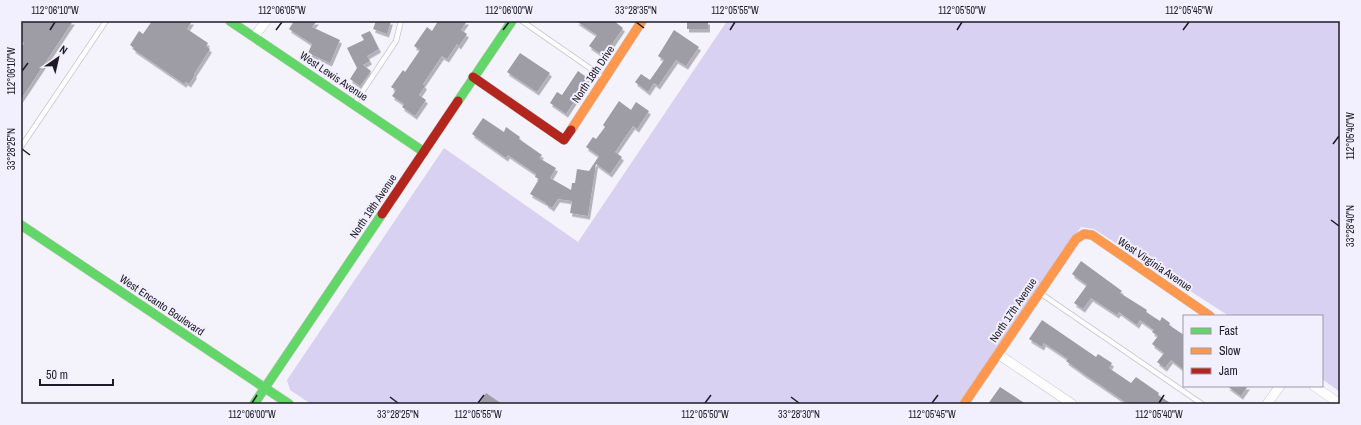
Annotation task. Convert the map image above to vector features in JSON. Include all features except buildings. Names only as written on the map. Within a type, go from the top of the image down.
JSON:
[{"type":"street","name":"West Lewis Avenue","points":[[230,21],[424,152]]},
{"type":"street","points":[[254,37],[266,21]]},
{"type":"street","name":"North 19th Avenue","points":[[254,404],[512,21]]},
{"type":"street","name":"North 18th Drive","points":[[473,78],[564,140],[642,21]]},
{"type":"street","name":"West Encanto Boulevard","points":[[21,225],[289,404]]},
{"type":"street","name":"North 17th Avenue","points":[[964,404],[1076,239],[1084,234]]},
{"type":"street","name":"West Virginia Avenue","points":[[1084,234],[1092,235],[1209,315]]},
{"type":"street","points":[[998,354],[1072,404]]},
{"type":"street","points":[[1267,404],[1279,387]]},
{"type":"street","points":[[1315,387],[1340,404]]},
{"type":"lane","points":[[21,147],[106,21]]},
{"type":"lane","points":[[353,104],[396,41],[401,21]]},
{"type":"lane","points":[[522,21],[605,78]]},
{"type":"lane","points":[[1039,292],[1202,404]]},
{"type":"shaded area","points":[[727,21],[1340,21],[1340,392],[1323,380],[1323,315],[1227,315],[1094,229],[1081,227],[958,404],[311,404],[290,390],[287,380],[444,148],[578,242]]},
{"type":"traffic: fast","points":[[230,21],[424,152]]},
{"type":"traffic: fast","points":[[458,101],[512,21]]},
{"type":"traffic: fast","points":[[254,404],[382,214]]},
{"type":"traffic: fast","points":[[21,225],[289,404]]},
{"type":"traffic: slow","points":[[571,130],[642,21]]},
{"type":"traffic: slow","points":[[964,404],[1076,239],[1084,234],[1092,235],[1209,315]]},
{"type":"traffic: jam","points":[[473,77],[564,140],[571,130]]},
{"type":"traffic: jam","points":[[382,214],[458,101]]}]
